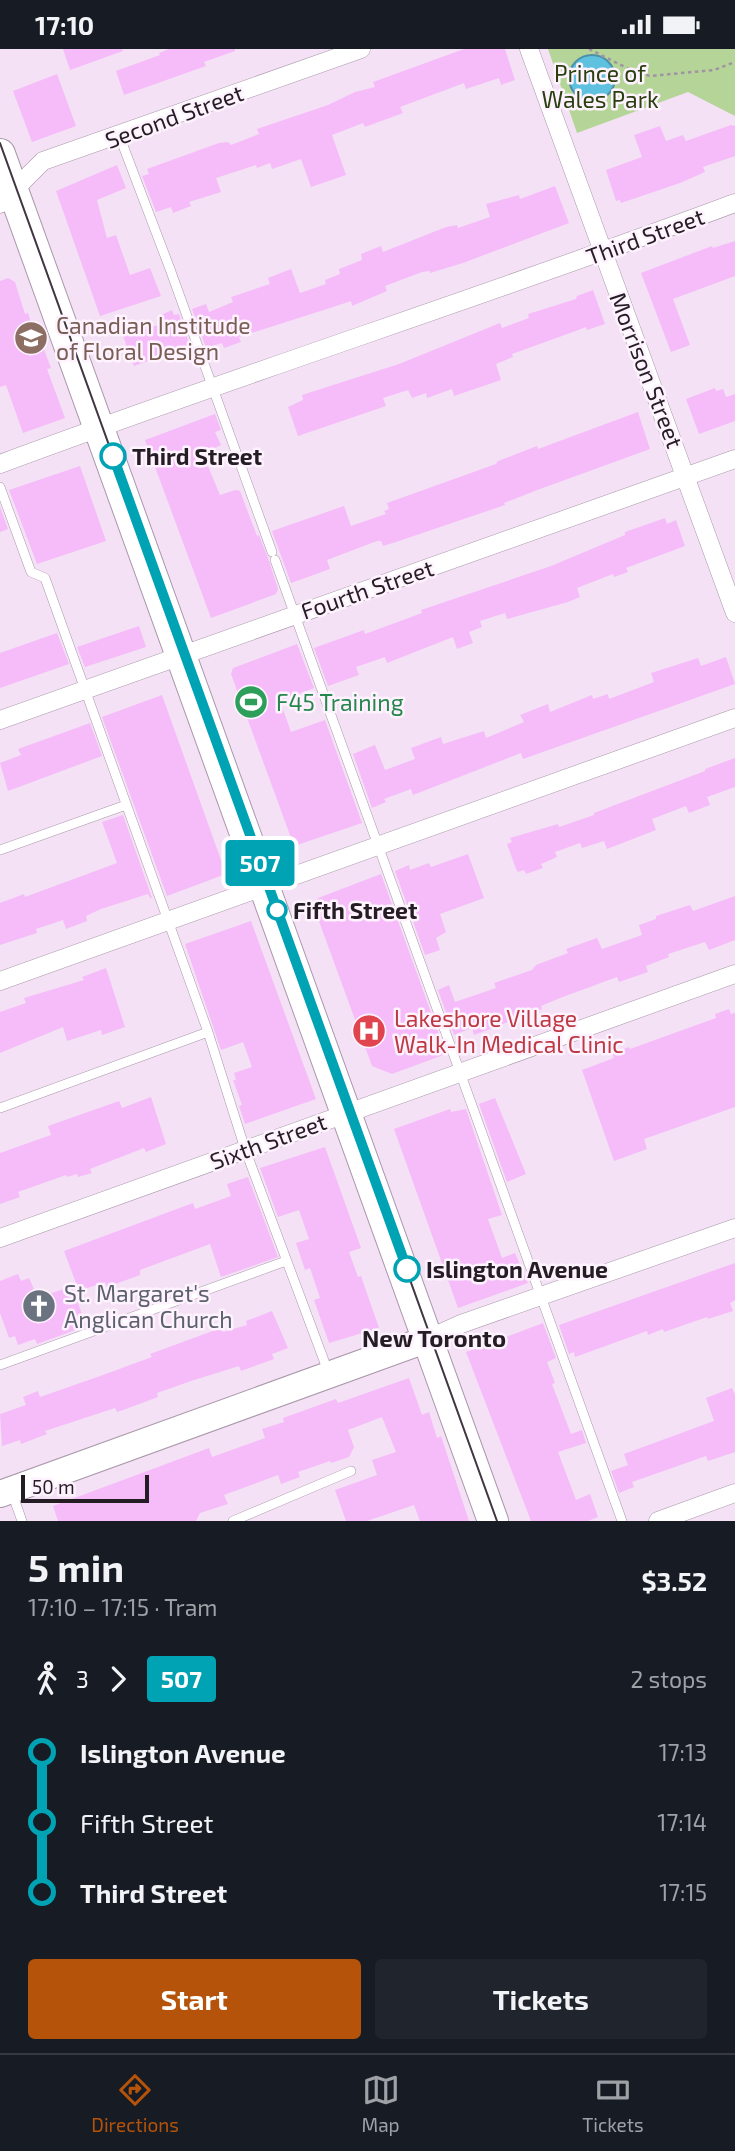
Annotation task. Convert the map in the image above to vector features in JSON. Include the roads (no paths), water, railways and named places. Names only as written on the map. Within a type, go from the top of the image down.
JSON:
[{"type":"main road","points":[[0,155],[7,197],[99,428],[493,1521]]},
{"type":"main road","points":[[5,1492],[428,1339]]},
{"type":"street","name":"Second Street","points":[[7,197],[43,161],[361,49]]},
{"type":"street","name":"Morrison Street","points":[[529,49],[735,613]]},
{"type":"street","name":"Third Street","points":[[0,464],[603,253],[735,203]]},
{"type":"street","name":"Fourth Street","points":[[0,720],[735,459]]},
{"type":"street","points":[[0,981],[735,718]]},
{"type":"street","name":"Sixth Street","points":[[0,1238],[735,974]]},
{"type":"street","points":[[428,1339],[461,1324],[735,1228]]},
{"type":"street","points":[[658,1521],[735,1493]]},
{"type":"lane","points":[[119,135],[622,1521]]},
{"type":"lane","points":[[0,487],[32,572],[45,579],[208,1032],[245,1149],[329,1375]]},
{"type":"lane","points":[[0,850],[126,805]]},
{"type":"lane","points":[[0,1108],[208,1032]]},
{"type":"lane","points":[[0,1365],[286,1261]]},
{"type":"lane","points":[[233,1521],[351,1471]]},
{"type":"lane","points":[[5,1492],[22,1521]]},
{"type":"water","points":[[592,55],[608,62],[615,78],[608,94],[592,101],[576,94],[569,78],[576,62]]},
{"type":"tram line","points":[[0,143],[497,1521]]},
{"type":"tram line","name":"507","points":[[113,456],[407,1269]]},
{"type":"place","name":"Canadian Institude of Floral Design","points":[[31,338]]},
{"type":"place","name":"Third Street","points":[[113,456]]},
{"type":"place","name":"F45 Training","points":[[251,702]]},
{"type":"place","name":"Fifth Street","points":[[277,910]]},
{"type":"place","name":"Lakeshore Village Walk-In Medical Clinic","points":[[369,1031]]},
{"type":"place","name":"Islington Avenue","points":[[407,1269]]},
{"type":"place","name":"St. Margaret's Anglican Church","points":[[39,1306]]},
{"type":"district","name":"New Toronto","points":[[434,1337]]},
{"type":"park label","name":"Prince of Wales Park","points":[[600,86]]}]
